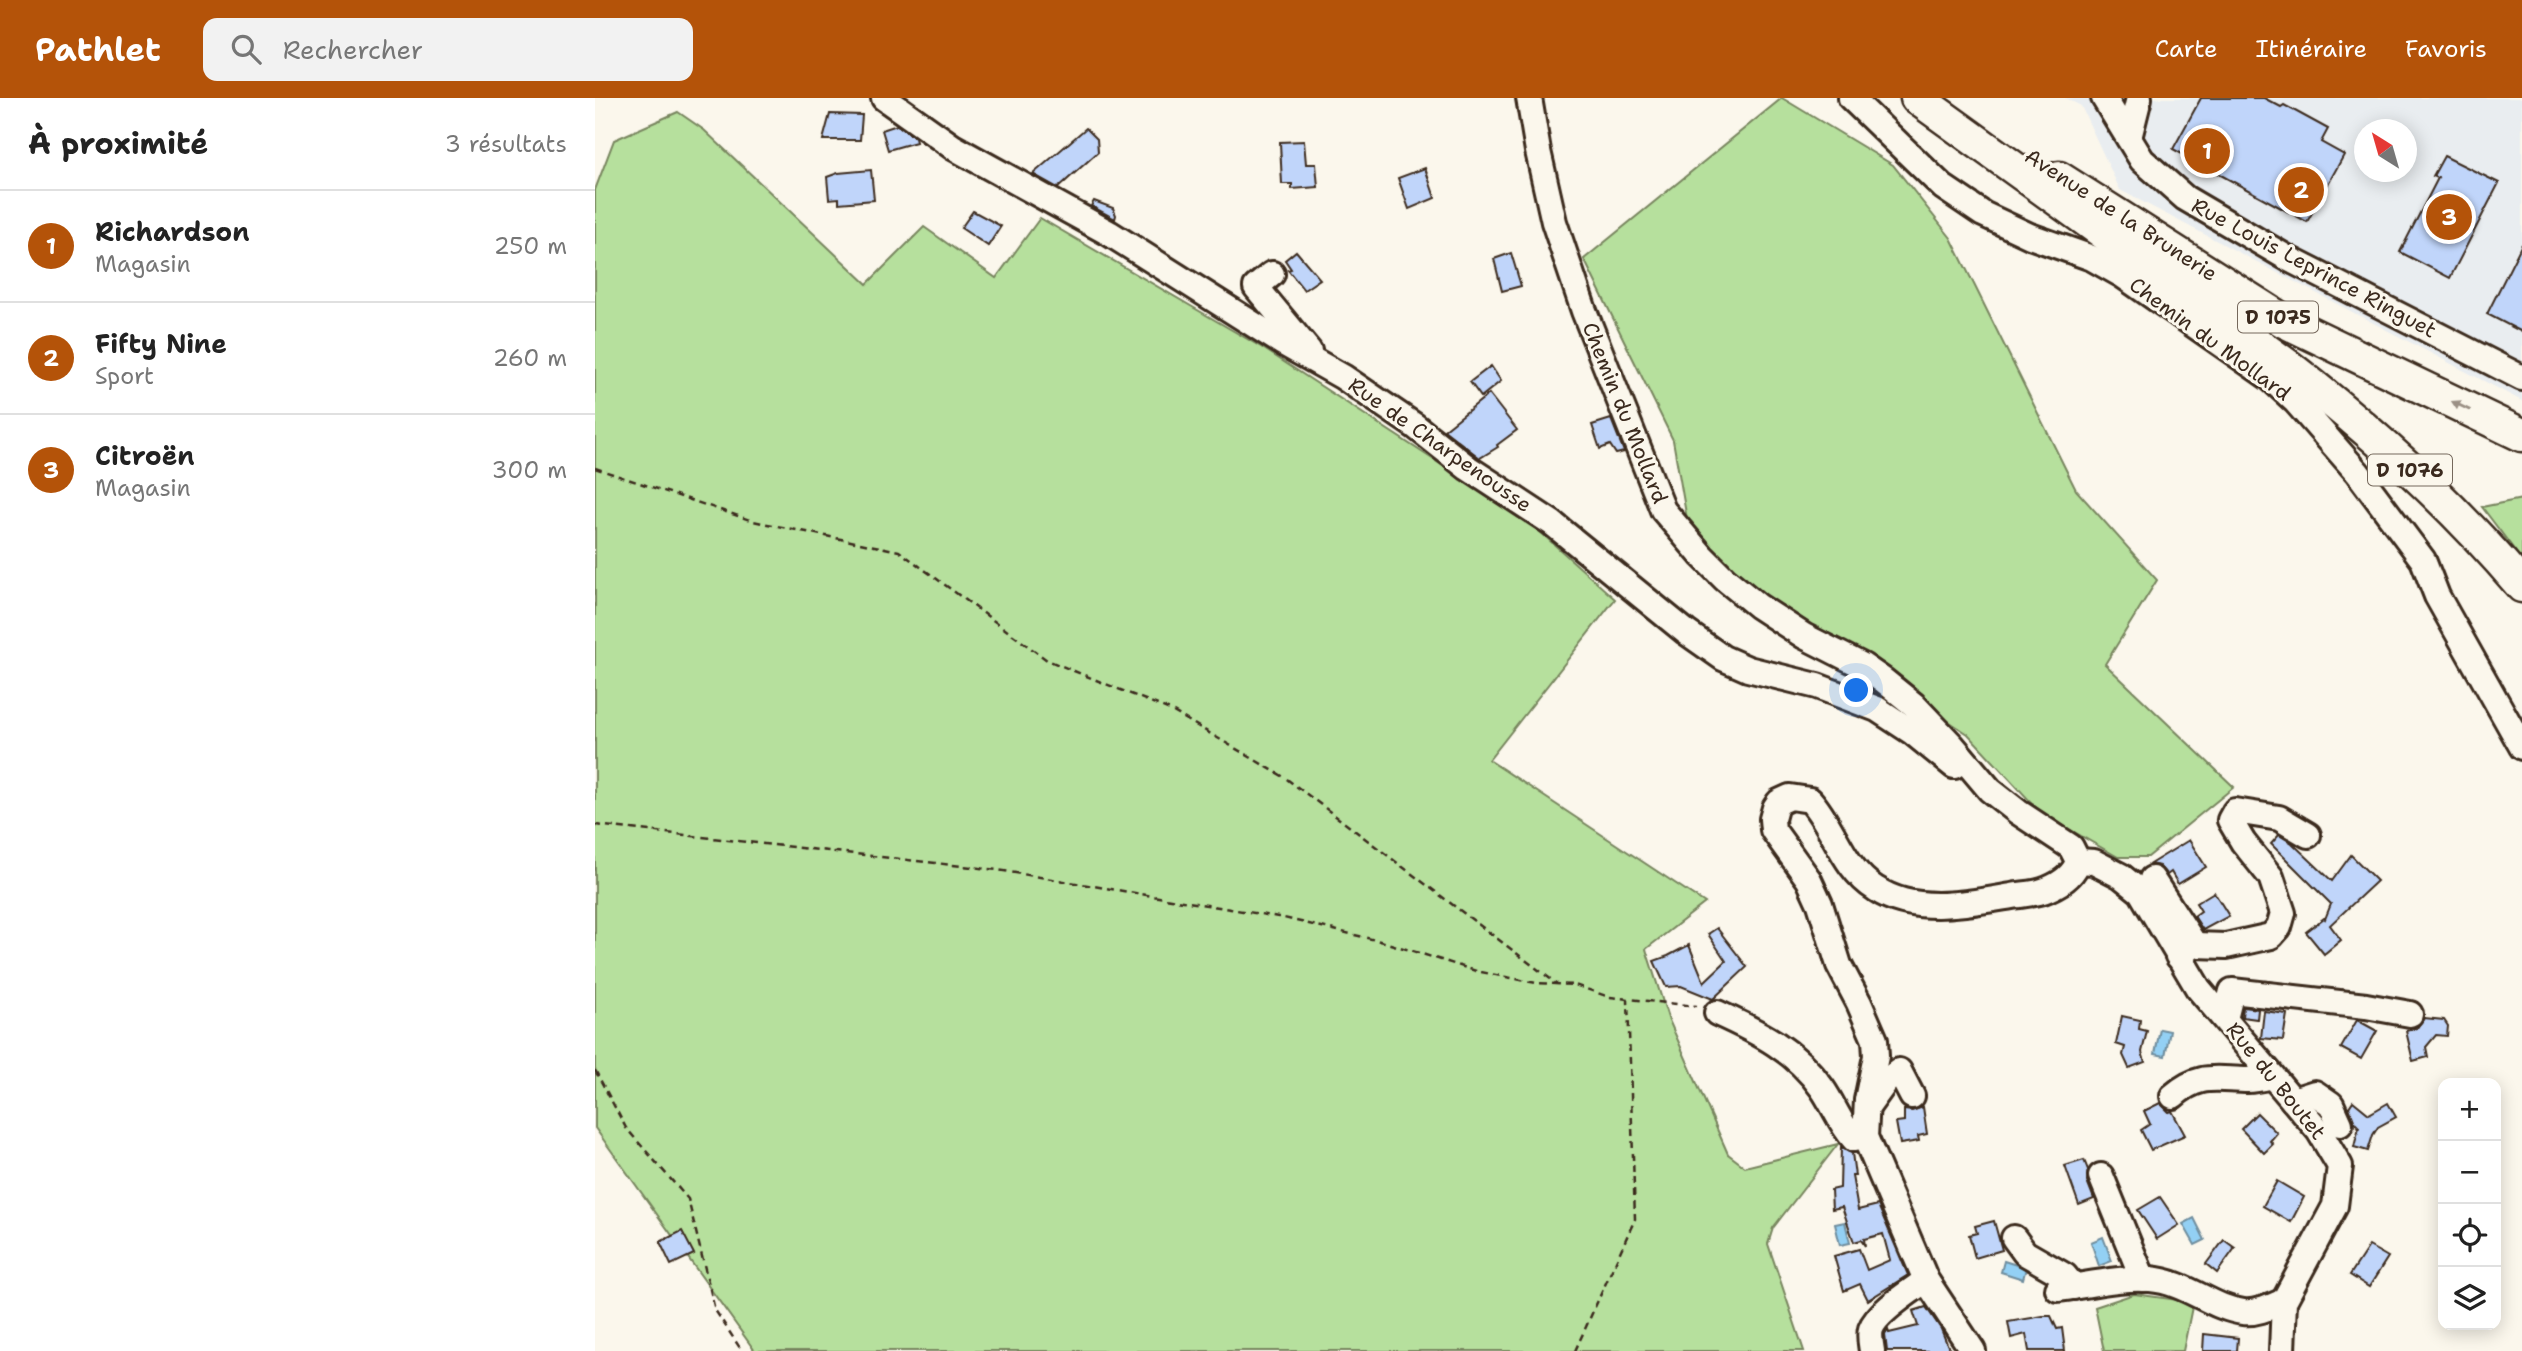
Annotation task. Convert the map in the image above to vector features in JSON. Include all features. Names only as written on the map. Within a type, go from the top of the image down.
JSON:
[{"type":"main road","name":"D 1075","points":[[1917,98],[2288,366]]},
{"type":"main road","name":"Avenue de la Brunerie","points":[[1951,98],[2049,171],[2284,320],[2522,435]]},
{"type":"main road","name":"D 1075","points":[[2049,171],[2185,272],[2288,366]]},
{"type":"main road","name":"D 1076","points":[[2288,366],[2339,405],[2401,461],[2467,526],[2522,586]]},
{"type":"street","name":"Rue de Charpenousse","points":[[884,98],[953,147],[1109,233],[1283,343],[1316,359],[1415,426],[1468,468],[1552,523],[1686,632],[1723,657],[1748,669],[1817,686],[1877,709],[1912,732],[1965,775],[1990,790]]},
{"type":"street","name":"Chemin du Mollard","points":[[1529,98],[1554,222],[1584,311],[1663,510],[1702,556],[1758,606],[1804,636],[1863,666],[1914,705],[1990,790],[2071,847],[2078,861]]},
{"type":"street","name":"Chemin du Mollard","points":[[1851,98],[1943,187],[1983,214],[2030,236],[2092,258],[2122,275],[2270,378],[2296,402],[2358,473],[2423,560],[2437,596],[2522,747]]},
{"type":"street","name":"Rue Louis Leprince Ringuet","points":[[2104,98],[2142,160],[2185,198],[2289,259],[2522,378]]},
{"type":"street","points":[[2129,138],[2139,98]]},
{"type":"street","points":[[1272,274],[1256,287],[1316,359]]},
{"type":"street","points":[[1973,1351],[1926,1280],[1865,1137],[1866,1108],[1876,1056],[1875,1040],[1839,965],[1820,904],[1809,880],[1773,830],[1772,819],[1779,802],[1790,797],[1809,800],[1818,809],[1839,850],[1859,875],[1875,889],[1893,898],[1914,903],[1967,903],[2046,890],[2070,875],[2078,861]]},
{"type":"street","points":[[2152,878],[2187,951],[2271,936],[2279,927],[2283,913],[2271,877],[2243,842],[2230,820],[2235,811],[2279,818],[2308,835]]},
{"type":"street","name":"Rue du Boutet","points":[[2078,861],[2094,862],[2121,876],[2141,892],[2187,951],[2198,988],[2319,1131],[2340,1166],[2335,1206],[2284,1301],[2282,1351]]},
{"type":"street","points":[[2225,1019],[2231,991],[2366,1006],[2410,1014]]},
{"type":"street","points":[[1717,1013],[1763,1034],[1788,1052],[1811,1073],[1854,1139],[1865,1137]]},
{"type":"street","points":[[1866,1108],[1887,1080],[1899,1071],[1912,1096]]},
{"type":"street","points":[[2173,1096],[2182,1088],[2216,1077],[2249,1080],[2271,1076]]},
{"type":"street","points":[[2293,1100],[2315,1093],[2331,1104],[2340,1124]]},
{"type":"street","points":[[2101,1176],[2143,1279]]},
{"type":"street","points":[[2014,1238],[2025,1253],[2065,1276],[2066,1288],[2143,1279],[2176,1284],[2224,1307],[2245,1312],[2265,1309],[2284,1301]]},
{"type":"street","points":[[1872,1351],[1870,1331],[1874,1322],[1926,1280]]},
{"type":"path","points":[[595,468],[753,521],[899,551],[1047,660],[1170,710],[1284,777],[1557,984]]},
{"type":"path","points":[[595,825],[998,870],[1284,918],[1384,942],[1476,971],[1536,983],[1575,985],[1609,997],[1628,1000],[1691,1003],[1717,1013]]},
{"type":"path","points":[[1574,1351],[1635,1219],[1628,1000]]},
{"type":"path","points":[[595,1070],[626,1128],[688,1199],[715,1310],[742,1351]]},
{"type":"path","points":[[595,1075],[599,1078]]},
{"type":"shaded area","points":[[2065,98],[2522,98],[2522,401],[2120,190],[2081,106]]},
{"type":"green space","points":[[1782,98],[1893,165],[1951,238],[2076,490],[2157,580],[2105,664],[2234,787],[2148,857],[2118,857],[2041,813],[1968,734],[1754,593],[1688,525],[1673,440],[1584,259]]},
{"type":"green space","points":[[678,112],[704,130],[867,284],[924,227],[996,278],[1040,218],[1261,347],[1529,522],[1615,599],[1489,760],[1705,903],[1646,949],[1668,1018],[1728,1154],[1745,1167],[1838,1144],[1773,1228],[1768,1244],[1804,1351],[755,1351],[595,1128],[595,190],[614,140]]},
{"type":"green space","points":[[2522,499],[2522,560],[2482,507]]},
{"type":"green space","points":[[2134,1294],[2193,1302],[2183,1351],[2104,1351],[2095,1307]]},
{"type":"water","points":[[2160,1029],[2170,1031],[2165,1056],[2155,1054]]},
{"type":"water","points":[[2194,1218],[2205,1240],[2195,1245],[2183,1224]]},
{"type":"water","points":[[1845,1222],[1850,1243],[1840,1245],[1835,1224]]},
{"type":"water","points":[[2103,1237],[2112,1261],[2099,1266],[2091,1242]]},
{"type":"water","points":[[2004,1261],[2026,1268],[2023,1279],[2001,1272]]},
{"type":"building","points":[[2201,98],[2264,98],[2281,107],[2284,105],[2328,129],[2321,142],[2344,155],[2307,222],[2173,149]]},
{"type":"building","points":[[830,114],[862,115],[860,140],[823,140]]},
{"type":"building","points":[[897,125],[915,138],[916,142],[888,150],[882,130]]},
{"type":"building","points":[[1086,128],[1097,139],[1098,152],[1058,188],[1033,174]]},
{"type":"building","points":[[1304,141],[1306,164],[1316,164],[1318,187],[1292,189],[1292,184],[1282,184],[1280,142]]},
{"type":"building","points":[[2444,156],[2499,183],[2450,278],[2400,252],[2438,178],[2433,176]]},
{"type":"building","points":[[1425,168],[1435,198],[1409,209],[1398,178]]},
{"type":"building","points":[[871,170],[874,200],[839,203],[839,198],[829,199],[827,177],[838,173]]},
{"type":"building","points":[[1094,201],[1113,208],[1115,219],[1091,206]]},
{"type":"building","points":[[973,211],[1001,226],[988,246],[961,228]]},
{"type":"building","points":[[2522,244],[2522,332],[2487,314]]},
{"type":"building","points":[[1296,251],[1320,279],[1304,290],[1288,270],[1291,269],[1285,260]]},
{"type":"building","points":[[1511,253],[1521,286],[1502,291],[1494,259]]},
{"type":"building","points":[[1491,366],[1501,381],[1481,397],[1470,382]]},
{"type":"building","points":[[1489,394],[1517,430],[1480,458],[1444,430]]},
{"type":"building","points":[[1611,419],[1624,452],[1616,454],[1610,445],[1600,449],[1592,425]]},
{"type":"building","points":[[2279,835],[2292,843],[2332,881],[2351,855],[2377,881],[2330,925],[2341,940],[2324,954],[2306,932],[2325,919],[2331,904],[2271,844]]},
{"type":"building","points":[[2189,840],[2206,867],[2178,884],[2171,872],[2167,875],[2159,866],[2150,864]]},
{"type":"building","points":[[2214,892],[2229,916],[2203,930],[2194,916],[2201,911],[2196,903]]},
{"type":"building","points":[[1717,928],[1747,967],[1713,999],[1681,986],[1666,987],[1654,961],[1689,945],[1704,982],[1726,961],[1708,934]]},
{"type":"building","points":[[2243,1007],[2258,1009],[2257,1019],[2242,1017]]},
{"type":"building","points":[[2264,1011],[2287,1014],[2283,1040],[2261,1038]]},
{"type":"building","points":[[2122,1016],[2140,1020],[2139,1029],[2147,1031],[2142,1052],[2145,1062],[2129,1068],[2123,1055],[2125,1047],[2116,1044]]},
{"type":"building","points":[[2424,1018],[2444,1020],[2448,1026],[2447,1036],[2436,1035],[2426,1047],[2428,1057],[2413,1061],[2406,1031],[2417,1028]]},
{"type":"building","points":[[2357,1020],[2377,1031],[2361,1059],[2341,1048]]},
{"type":"building","points":[[2353,1101],[2369,1114],[2388,1103],[2396,1117],[2378,1127],[2368,1151],[2354,1147],[2359,1127],[2349,1107]]},
{"type":"building","points":[[2160,1103],[2169,1112],[2172,1111],[2185,1135],[2151,1150],[2141,1130],[2150,1124],[2144,1111]]},
{"type":"building","points":[[1923,1107],[1927,1134],[1918,1136],[1919,1141],[1900,1144],[1896,1122],[1904,1121],[1904,1110],[1912,1111]]},
{"type":"building","points":[[2257,1113],[2277,1133],[2270,1141],[2273,1144],[2264,1153],[2241,1129]]},
{"type":"building","points":[[1841,1147],[1852,1153],[1855,1176],[1852,1176],[1858,1210],[1878,1205],[1908,1275],[1868,1300],[1860,1284],[1844,1291],[1834,1256],[1859,1249],[1867,1270],[1890,1260],[1883,1234],[1864,1239],[1865,1246],[1861,1240],[1854,1242],[1842,1207],[1832,1209],[1831,1190],[1840,1188]]},
{"type":"building","points":[[2084,1160],[2088,1170],[2087,1181],[2094,1199],[2079,1205],[2065,1166]]},
{"type":"building","points":[[2277,1181],[2304,1197],[2291,1222],[2263,1206]]},
{"type":"building","points":[[2160,1197],[2179,1225],[2157,1239],[2138,1210]]},
{"type":"building","points":[[1994,1221],[2002,1250],[1975,1258],[1969,1235],[1977,1233],[1975,1226]]},
{"type":"building","points":[[682,1231],[694,1254],[671,1265],[660,1242]]},
{"type":"building","points":[[2224,1240],[2235,1248],[2217,1273],[2206,1264]]},
{"type":"building","points":[[2369,1246],[2388,1257],[2369,1287],[2350,1275]]},
{"type":"building","points":[[1926,1307],[1941,1329],[1950,1351],[1887,1351],[1885,1335],[1888,1330],[1889,1333],[1918,1326],[1913,1311]]},
{"type":"building","points":[[2051,1316],[2057,1329],[2062,1328],[2065,1351],[2029,1351],[2026,1334],[2011,1338],[2008,1322]]},
{"type":"building","points":[[2204,1334],[2238,1338],[2237,1351],[2203,1351]]},
{"type":"place","name":"Richardson","points":[[2207,151]]},
{"type":"place","name":"Fifty Nine","points":[[2301,190]]},
{"type":"place","name":"Citroën","points":[[2449,217]]}]
